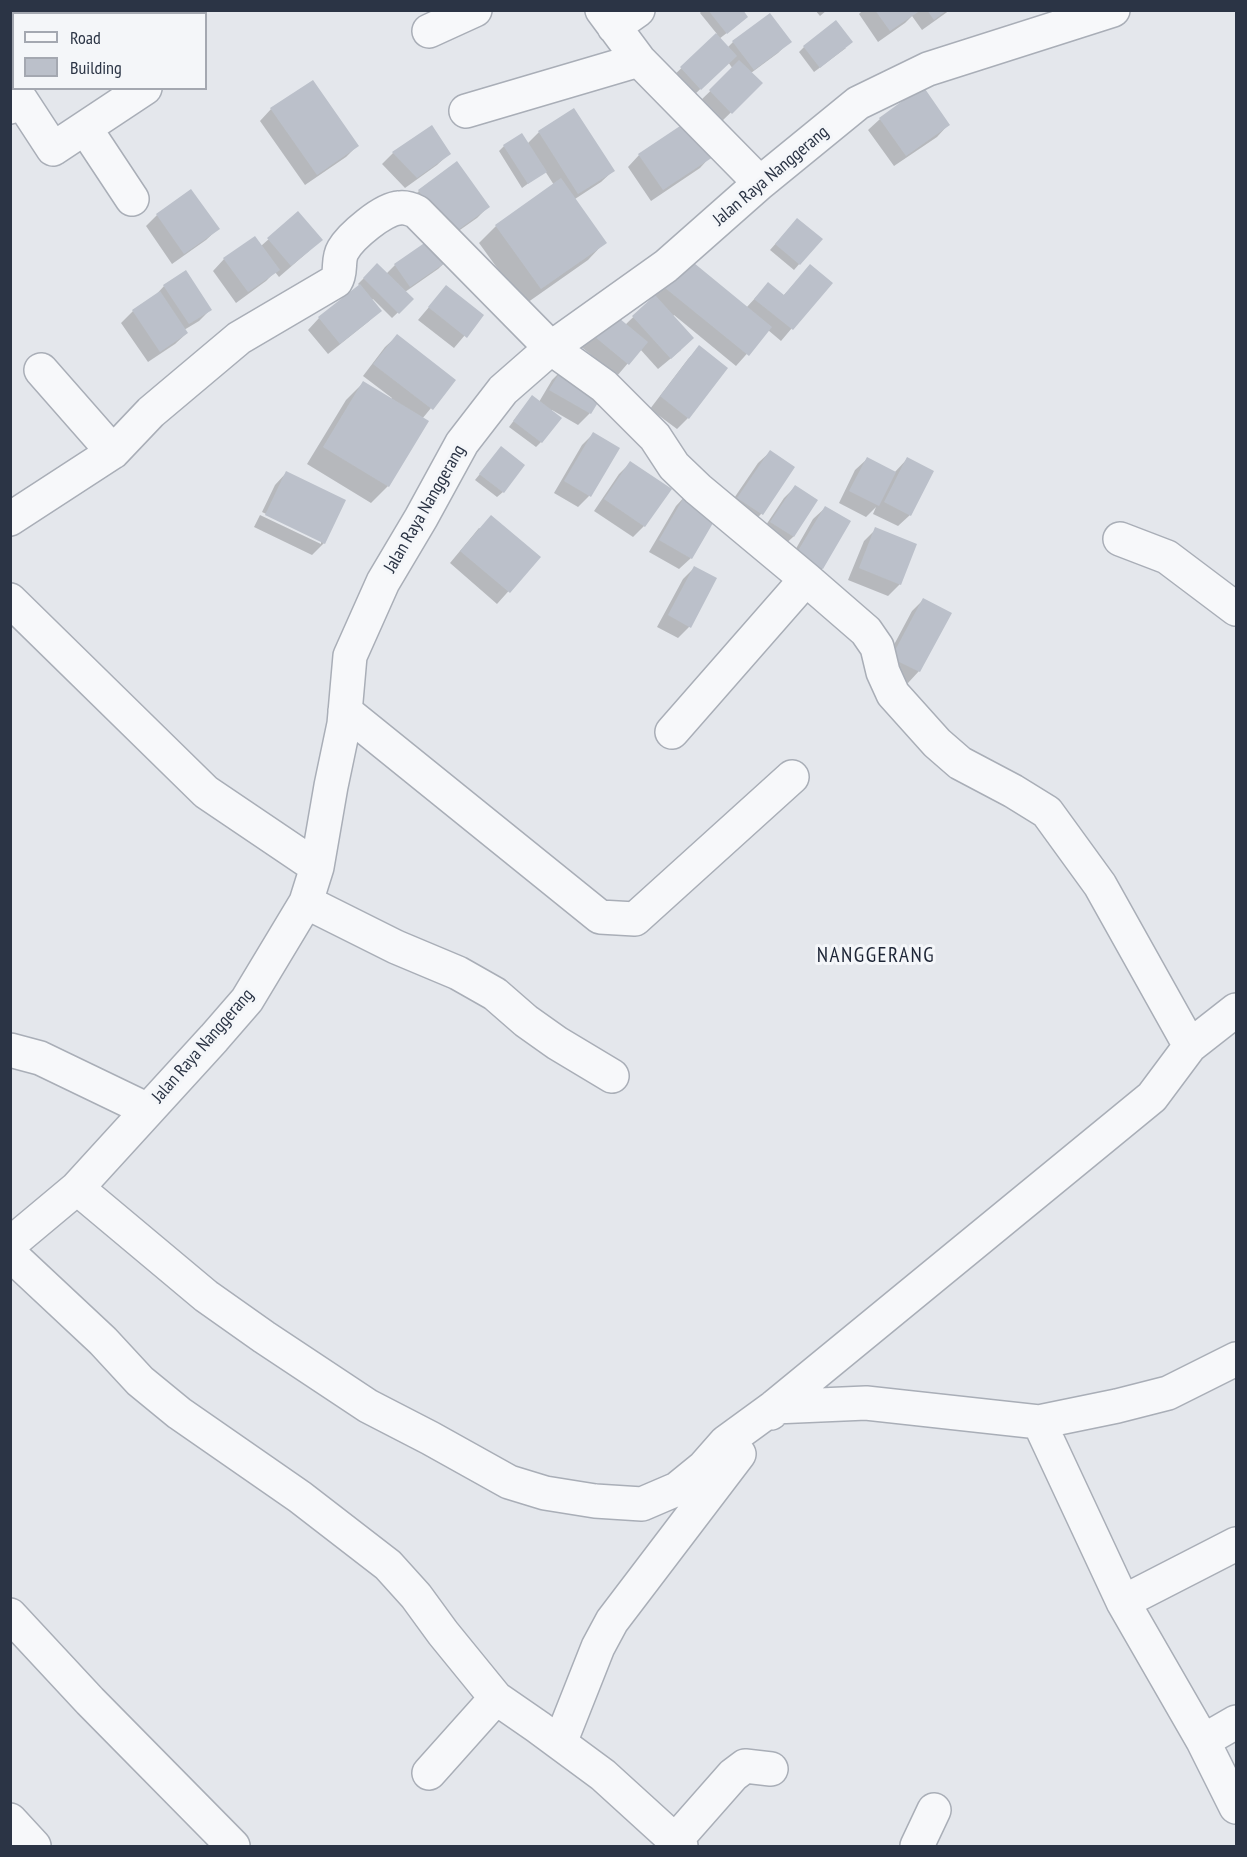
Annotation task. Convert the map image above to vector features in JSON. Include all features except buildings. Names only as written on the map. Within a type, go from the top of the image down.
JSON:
[{"type":"street","points":[[429,31],[475,10]]},
{"type":"street","name":"Jalan Raya Nanggerang","points":[[10,1244],[77,1188],[247,1000],[306,902],[317,867],[344,724],[350,656],[382,582],[421,518],[462,443],[503,390],[551,348],[666,266],[760,183],[858,103],[928,69],[1113,10]]},
{"type":"street","points":[[618,16],[639,60],[760,183]]},
{"type":"street","points":[[466,111],[639,60]]},
{"type":"street","points":[[10,107],[21,100],[53,149],[142,90]]},
{"type":"street","points":[[85,128],[132,199]]},
{"type":"street","points":[[10,519],[113,453],[151,412],[239,338],[336,281],[339,276],[342,250],[374,218],[397,207],[417,212],[551,348],[604,386],[655,437],[674,466],[698,489],[866,631],[877,647],[883,672],[893,694],[937,743],[960,763],[1013,790],[1047,812],[1100,885],[1190,1046]]},
{"type":"street","points":[[41,370],[113,453]]},
{"type":"street","points":[[1120,539],[1167,557],[1236,609]]},
{"type":"street","points":[[672,732],[806,579]]},
{"type":"street","points":[[10,600],[206,792],[317,867]]},
{"type":"street","points":[[345,711],[600,917],[635,919],[792,777]]},
{"type":"street","points":[[306,902],[396,947],[458,973],[495,994],[526,1021],[557,1043],[612,1077]]},
{"type":"street","points":[[77,1188],[206,1296],[368,1406],[509,1482],[545,1493],[595,1501],[642,1504],[677,1489],[704,1467],[726,1442],[774,1407],[1152,1097],[1190,1046],[1236,1010]]},
{"type":"street","points":[[10,1050],[40,1058],[148,1110]]},
{"type":"street","points":[[10,1254],[57,1296],[140,1381],[180,1413],[300,1497],[388,1566],[416,1596],[496,1698],[603,1775],[677,1844],[733,1775],[745,1766],[771,1769]]},
{"type":"street","points":[[774,1407],[866,1403],[1039,1422],[1168,1393],[1236,1359]]},
{"type":"street","points":[[560,1743],[598,1647],[612,1621],[774,1407]]},
{"type":"street","points":[[1039,1422],[1123,1602],[1203,1741],[1236,1807]]},
{"type":"street","points":[[1123,1602],[1236,1544]]},
{"type":"street","points":[[10,1615],[90,1701],[233,1846]]},
{"type":"street","points":[[429,1773],[496,1698]]},
{"type":"street","points":[[1203,1741],[1236,1722]]},
{"type":"street","points":[[917,1846],[934,1810]]},
{"type":"street","points":[[10,1820],[34,1846]]},
{"type":"district","name":"NANGGERANG","points":[[876,956]]}]
